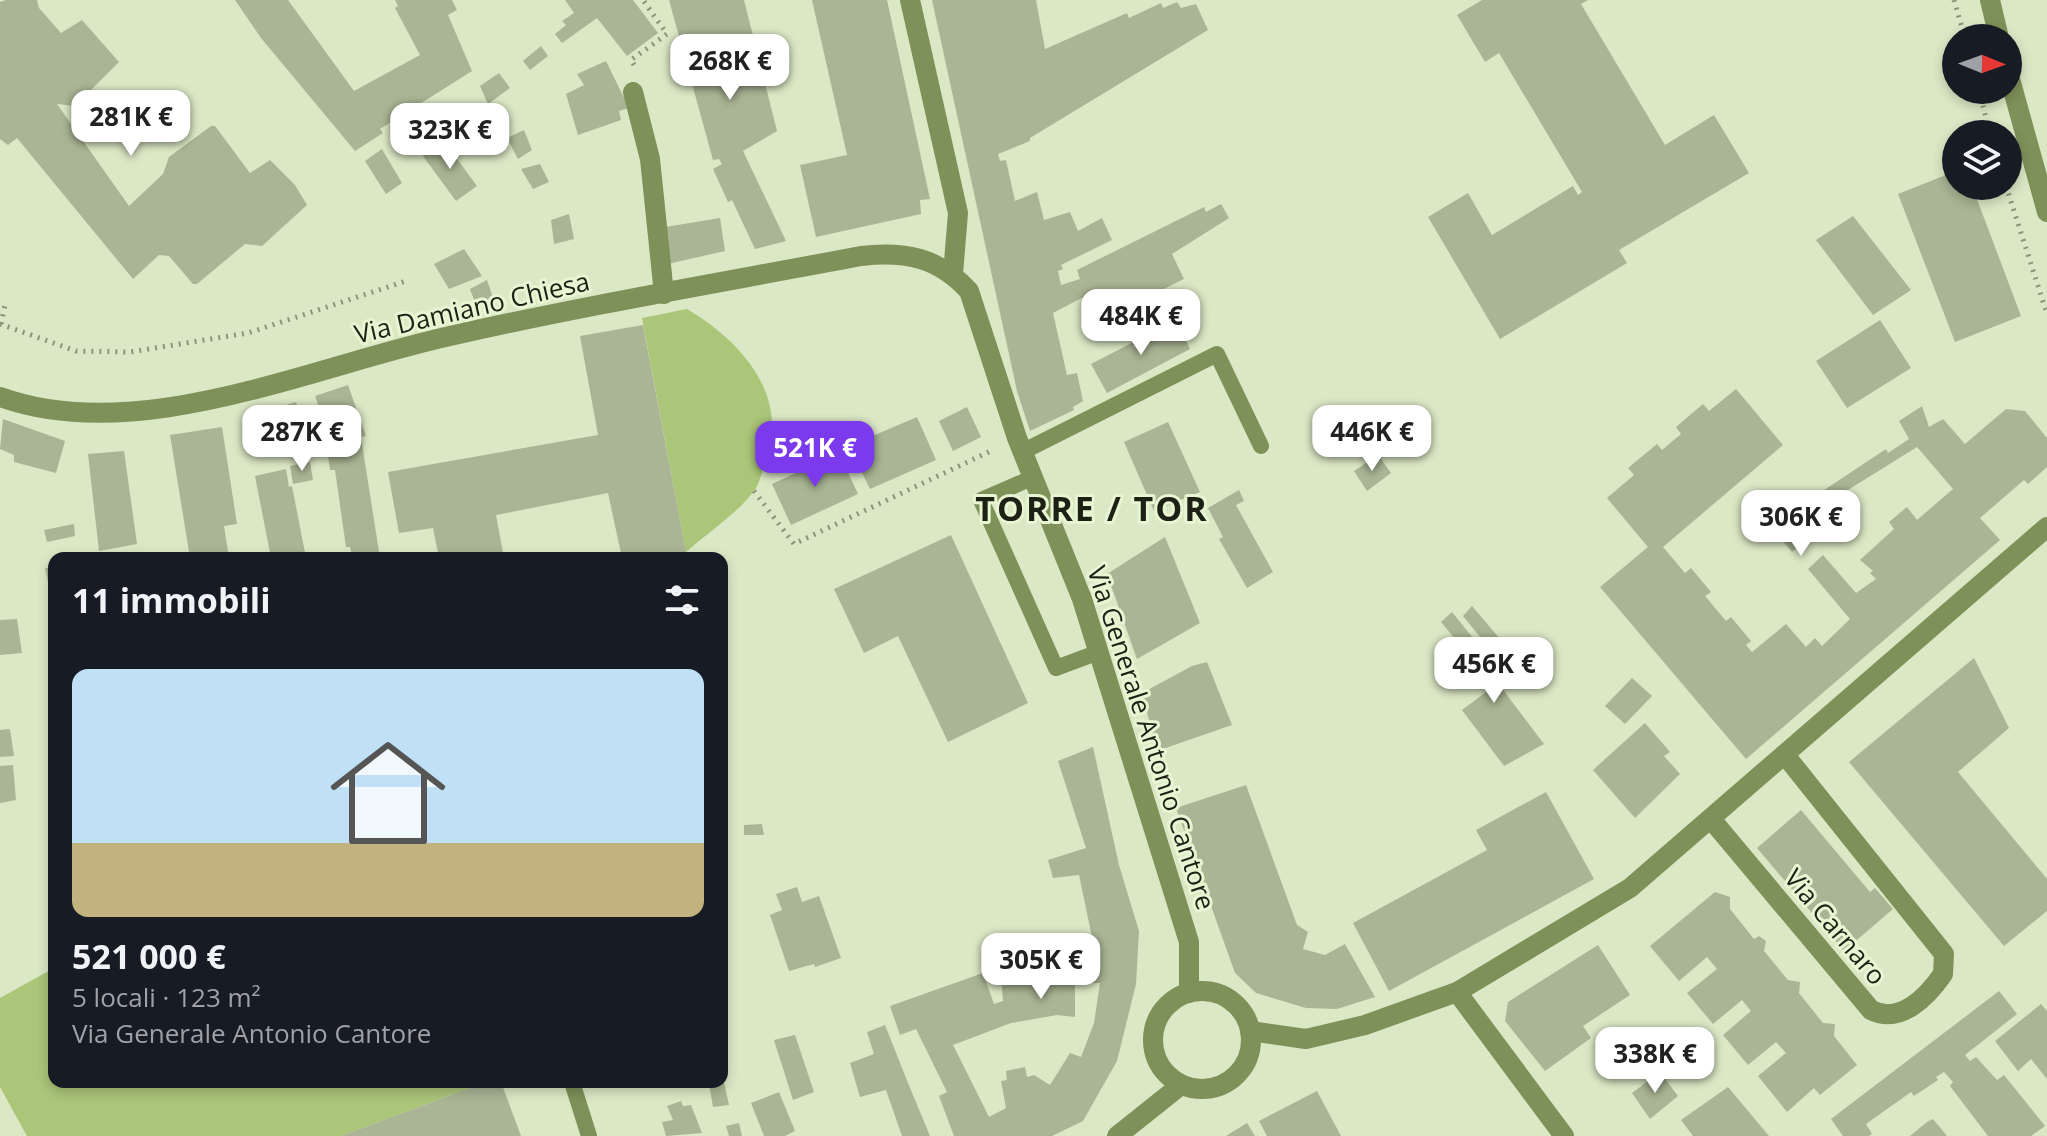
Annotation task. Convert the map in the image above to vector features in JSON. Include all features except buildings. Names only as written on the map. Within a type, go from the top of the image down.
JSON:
[{"type":"street","points":[[910,0],[958,213],[953,274]]},
{"type":"street","points":[[1990,0],[1996,24]]},
{"type":"street","points":[[633,92],[650,159],[664,294]]},
{"type":"street","points":[[2017,104],[2047,212]]},
{"type":"street","name":"Via Damiano Chiesa","points":[[0,397],[21,405],[80,414],[140,412],[201,401],[449,336],[887,253],[935,262],[953,274]]},
{"type":"street","name":"Via Generale Antonio Cantore","points":[[953,274],[969,291],[978,312],[1020,445],[1099,652],[1189,942],[1189,993]]},
{"type":"street","points":[[1250,1031],[1306,1039],[1365,1025],[1457,992],[1630,888],[2047,527]]},
{"type":"street","name":"Via Carnaro","points":[[1711,819],[1871,1010],[1888,1016],[1903,1012],[1938,982],[1946,963],[1944,954],[1785,755]]},
{"type":"street","points":[[1209,991],[1228,998],[1242,1012],[1250,1031],[1248,1057],[1232,1079],[1216,1088],[1198,1089],[1181,1085],[1160,1064],[1153,1036],[1165,1009],[1189,993],[1209,991]]},
{"type":"street","points":[[1457,992],[1564,1136]]},
{"type":"street","points":[[1117,1136],[1181,1085]]},
{"type":"lane","points":[[1020,445],[1217,354],[1261,446]]},
{"type":"lane","points":[[1032,478],[981,500],[1056,668],[1099,652]]},
{"type":"lane","points":[[574,1088],[589,1136]]},
{"type":"path","points":[[633,92],[647,85],[631,60],[667,34],[643,0]]},
{"type":"path","points":[[1954,0],[1961,24]]},
{"type":"path","points":[[2010,200],[2047,314]]},
{"type":"path","points":[[5,305],[0,324],[76,351],[130,352],[248,333],[409,280]]},
{"type":"path","points":[[754,491],[794,544],[1020,445]]},
{"type":"green space","points":[[687,309],[726,337],[756,373],[766,393],[771,415],[771,438],[754,491],[731,515],[686,552],[642,318]]},
{"type":"green space","points":[[48,971],[48,1088],[470,1088],[341,1136],[27,1136],[0,1087],[0,998]]},
{"type":"district","name":"TORRE / TOR","points":[[1092,509]]}]
